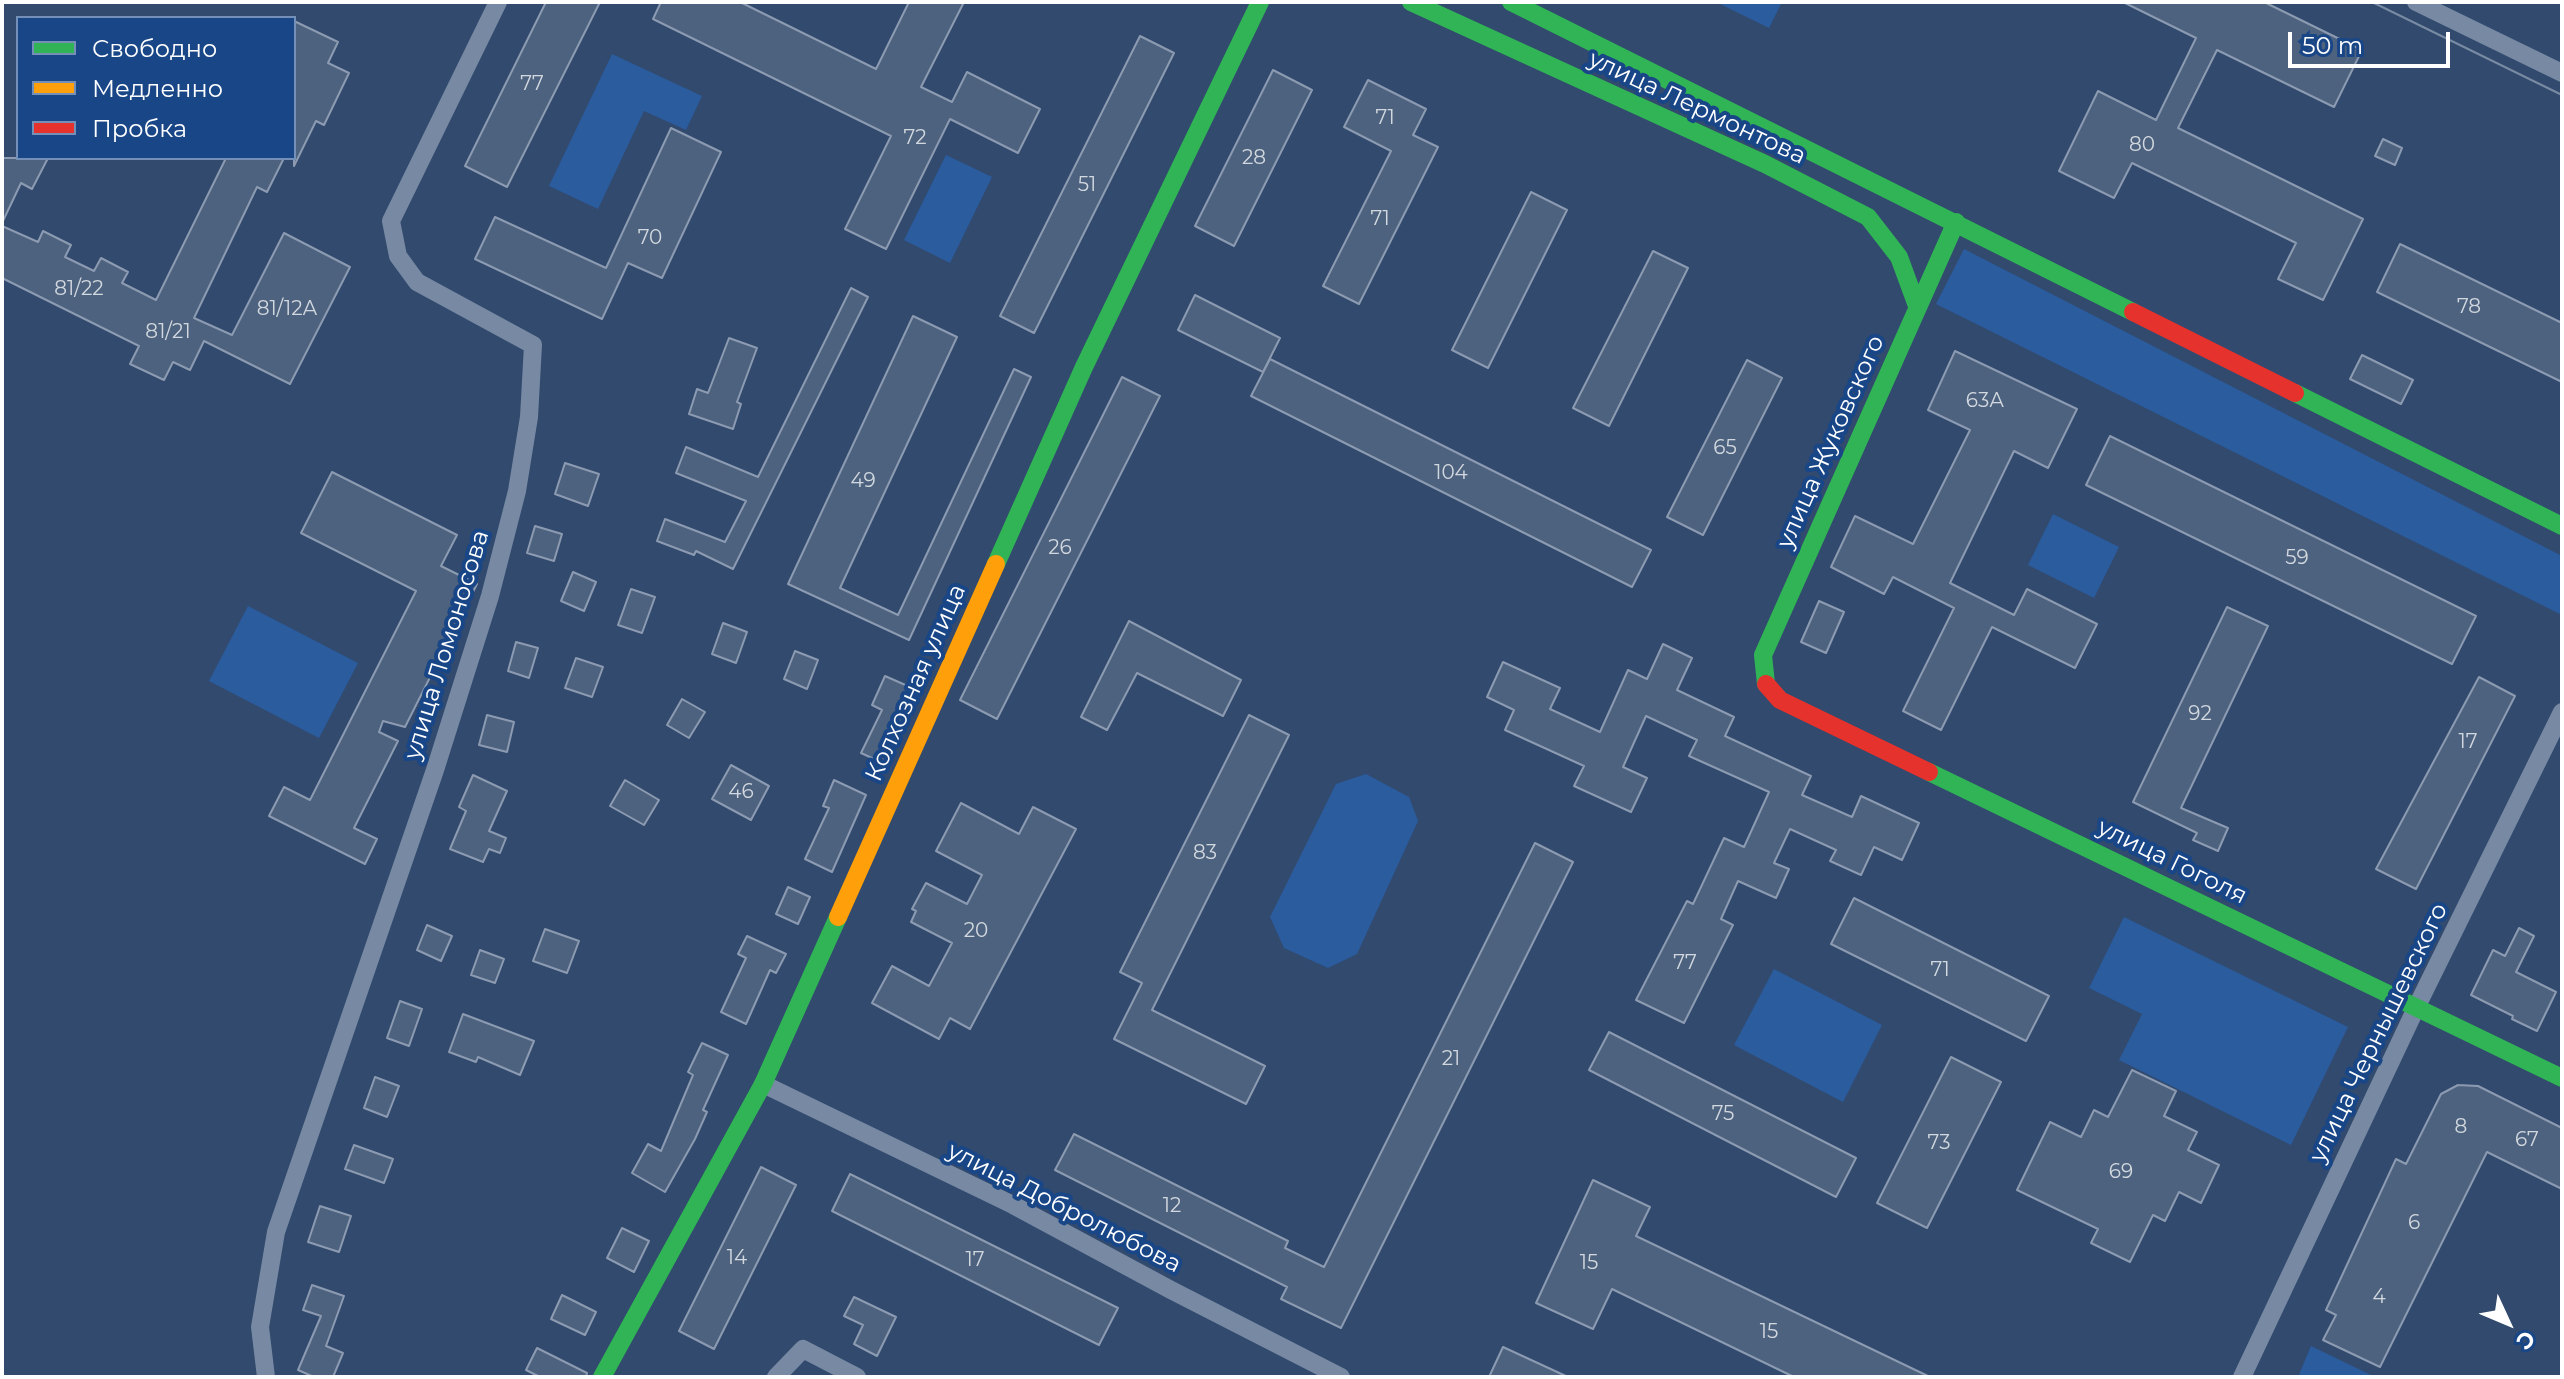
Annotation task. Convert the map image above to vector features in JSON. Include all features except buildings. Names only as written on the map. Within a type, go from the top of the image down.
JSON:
[{"type":"main road","name":"Колхозная улица","points":[[602,1377],[763,1084],[1084,367],[1260,2]]},
{"type":"main road","name":"улица Лермонтова","points":[[1411,2],[1765,164],[1868,217],[1899,257],[1917,306]]},
{"type":"main road","name":"улица Лермонтова","points":[[1511,2],[2562,526]]},
{"type":"main road","points":[[1868,217],[1880,184]]},
{"type":"main road","name":"улица Жуковского","points":[[1766,684],[1763,655],[1956,222]]},
{"type":"main road","name":"улица Гоголя","points":[[1766,684],[1780,700],[2562,1078]]},
{"type":"street","name":"улица Ломоносова","points":[[266,1377],[260,1327],[276,1232],[435,770],[490,596],[517,491],[529,417],[533,345],[417,282],[398,256],[391,221],[498,2]]},
{"type":"street","points":[[2416,2],[2562,73]]},
{"type":"street","name":"улица Чернышевского","points":[[2242,1377],[2417,1006],[2562,712]]},
{"type":"street","name":"улица Добролюбова","points":[[763,1084],[1013,1205],[1341,1377]]},
{"type":"street","points":[[776,1377],[803,1349],[857,1377]]},
{"type":"shaded area","points":[[1716,2],[1782,2],[1769,28]]},
{"type":"shaded area","points":[[612,54],[702,96],[686,130],[644,111],[598,209],[549,186]]},
{"type":"shaded area","points":[[946,155],[992,177],[950,263],[904,240]]},
{"type":"shaded area","points":[[1964,249],[2562,556],[2562,615],[1936,304]]},
{"type":"shaded area","points":[[2053,514],[2119,547],[2094,598],[2028,565]]},
{"type":"shaded area","points":[[248,606],[358,663],[319,738],[209,681]]},
{"type":"shaded area","points":[[1366,774],[1409,797],[1418,821],[1357,954],[1328,968],[1284,948],[1270,917],[1336,784]]},
{"type":"shaded area","points":[[2124,917],[2348,1027],[2291,1145],[2119,1060],[2142,1014],[2089,988]]},
{"type":"shaded area","points":[[1774,969],[1882,1025],[1843,1102],[1734,1045]]},
{"type":"shaded area","points":[[2311,1346],[2375,1377],[2298,1377]]},
{"type":"tram line","points":[[2372,2],[2562,95]]},
{"type":"traffic: fast","points":[[996,564],[1084,367],[1260,2]]},
{"type":"traffic: fast","points":[[1411,2],[1765,164],[1868,217],[1899,257],[1917,306]]},
{"type":"traffic: fast","points":[[1511,2],[2133,312]]},
{"type":"traffic: fast","points":[[1766,684],[1763,655],[1956,222]]},
{"type":"traffic: fast","points":[[2295,393],[2562,526]]},
{"type":"traffic: fast","points":[[1929,772],[2562,1078]]},
{"type":"traffic: fast","points":[[602,1377],[763,1084],[838,917]]},
{"type":"traffic: slow","points":[[838,917],[996,564]]},
{"type":"traffic: jam","points":[[2133,312],[2295,393]]},
{"type":"traffic: jam","points":[[1766,684],[1780,700],[1929,772]]}]
